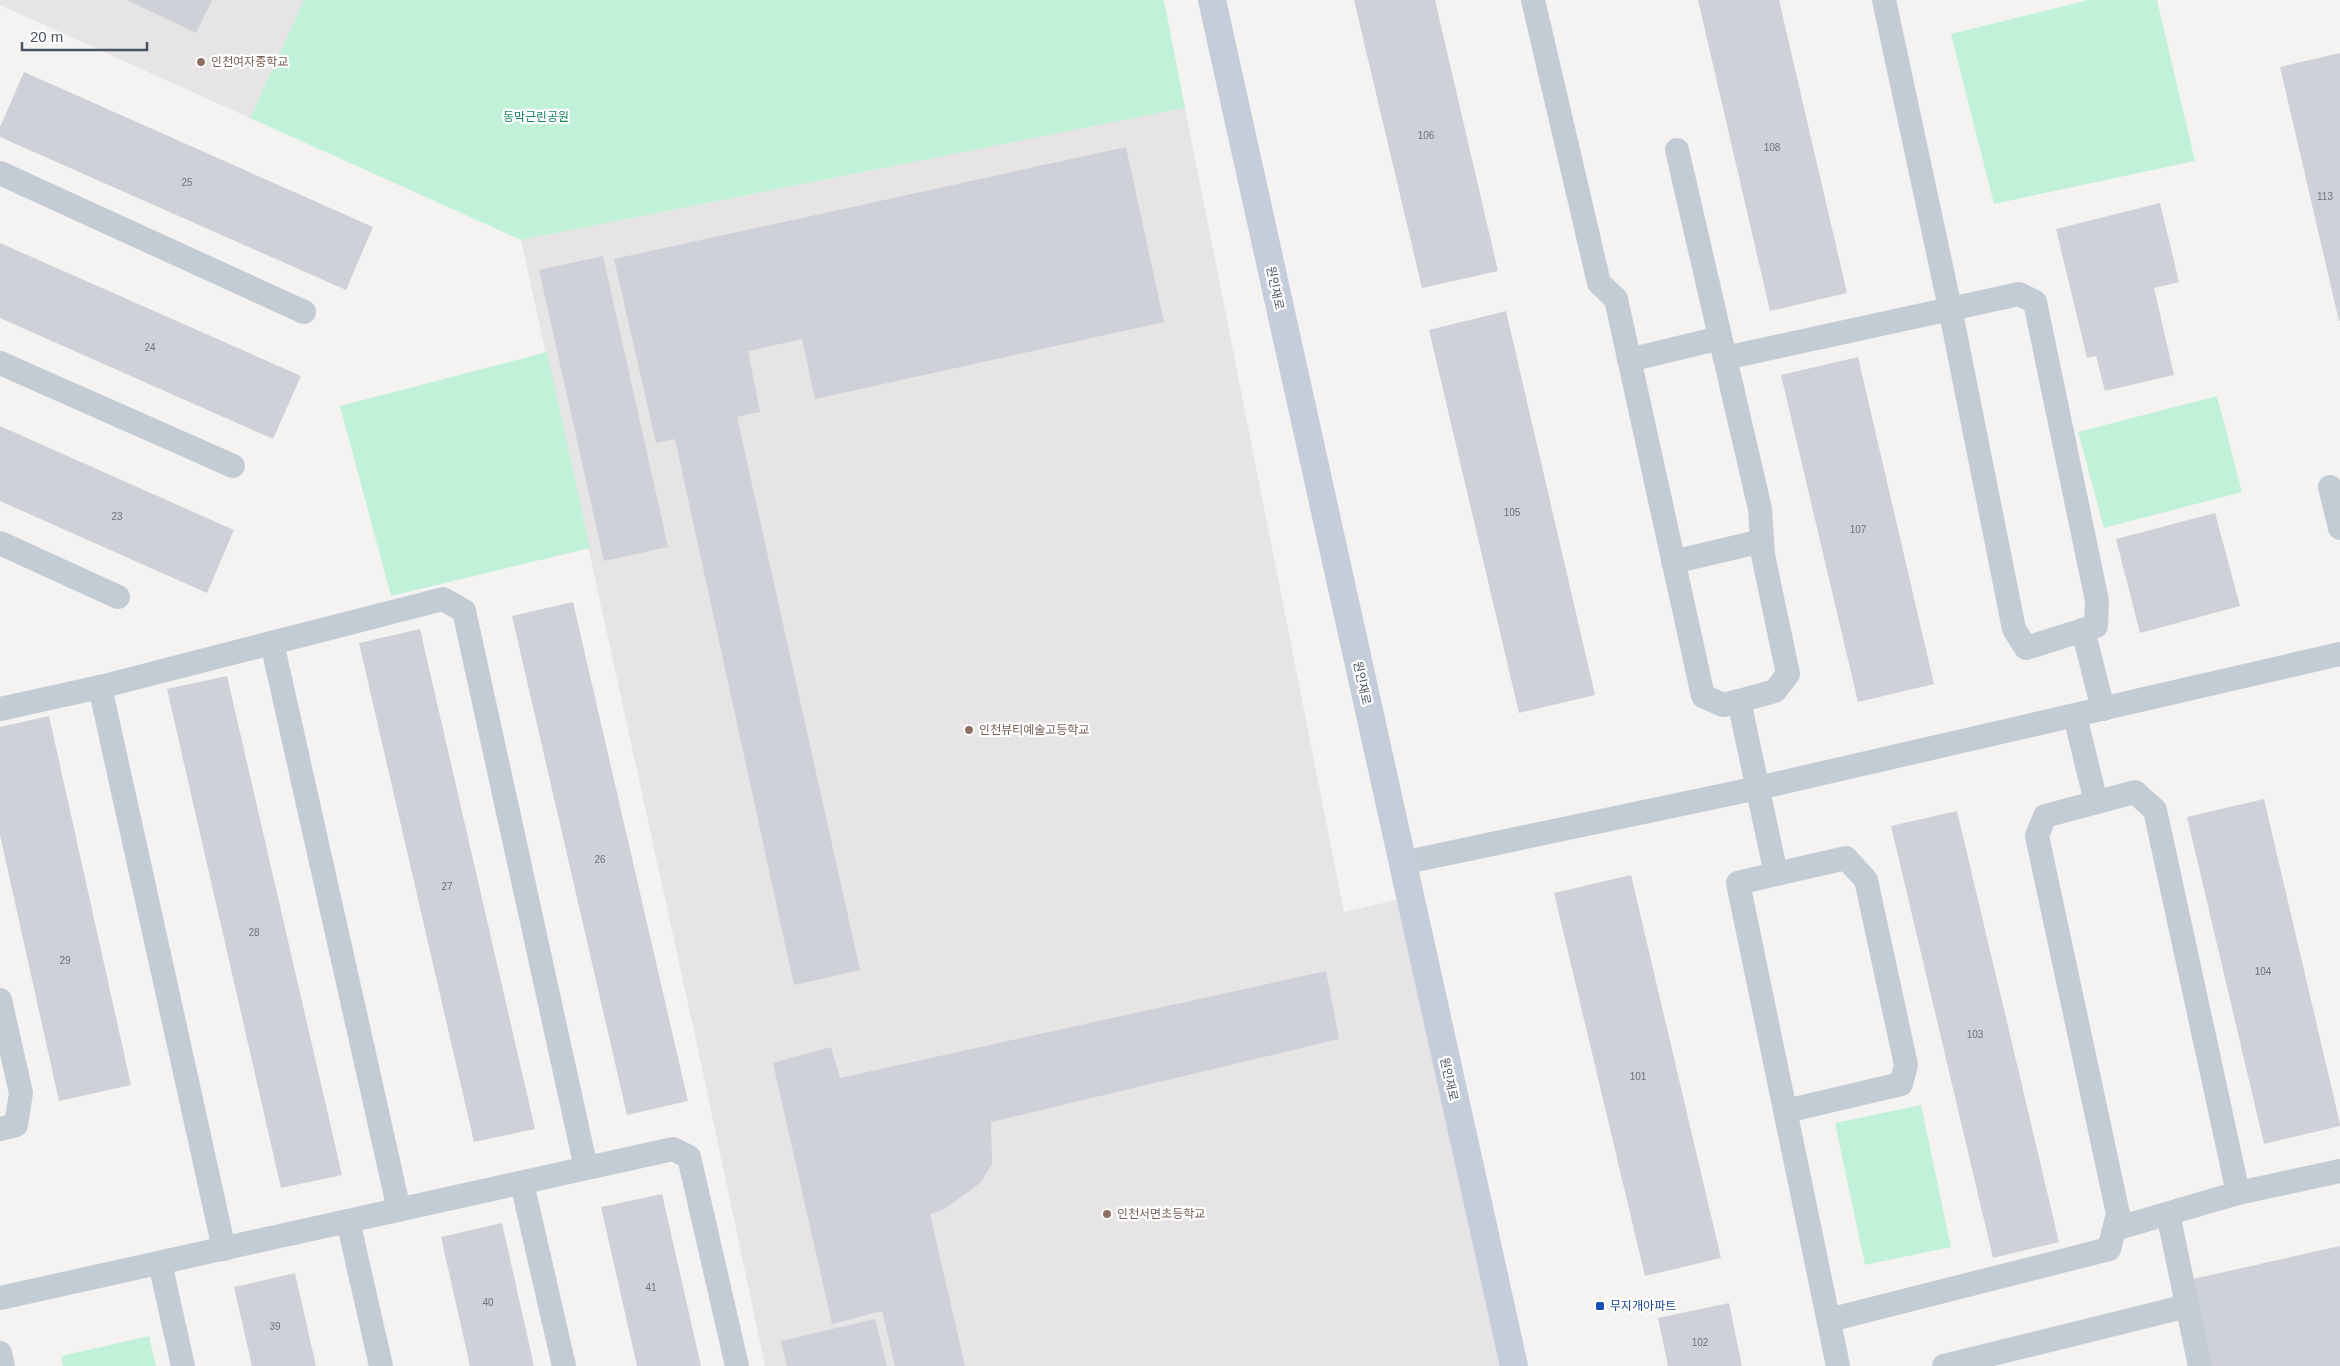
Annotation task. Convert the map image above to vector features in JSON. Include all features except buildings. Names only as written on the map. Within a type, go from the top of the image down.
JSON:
[{"type":"main road","name":"원인재로","points":[[1212,0],[1514,1366]]},
{"type":"lane","points":[[1533,0],[1600,283],[1616,299],[1703,696],[1723,705],[1775,691],[1788,674],[1763,555],[1760,509],[1676,150]]},
{"type":"lane","points":[[1629,360],[1722,348],[1950,308],[2020,294],[2035,302],[2097,601],[2096,626],[2026,648],[2014,628],[1950,308],[1884,0]]},
{"type":"lane","points":[[0,173],[304,312]]},
{"type":"lane","points":[[0,363],[233,466]]},
{"type":"lane","points":[[2330,487],[2340,528]]},
{"type":"lane","points":[[1673,562],[1762,541]]},
{"type":"lane","points":[[0,543],[118,596]]},
{"type":"lane","points":[[0,709],[100,687],[443,599],[464,611],[586,1168]]},
{"type":"lane","points":[[2083,630],[2103,709]]},
{"type":"lane","points":[[272,643],[399,1210]]},
{"type":"lane","points":[[1402,863],[1758,788],[2340,654]]},
{"type":"lane","points":[[100,687],[224,1249]]},
{"type":"lane","points":[[1739,701],[1776,874]]},
{"type":"lane","points":[[2074,716],[2096,802]]},
{"type":"lane","points":[[1829,1320],[2110,1249],[2118,1214],[2037,836],[2045,816],[2135,792],[2155,810],[2238,1194]]},
{"type":"lane","points":[[1786,1111],[1901,1084],[1906,1065],[1866,880],[1846,858],[1738,882],[1838,1366]]},
{"type":"lane","points":[[0,1000],[20,1093],[16,1125],[0,1129]]},
{"type":"lane","points":[[0,1298],[674,1149],[689,1157],[737,1366]]},
{"type":"lane","points":[[2115,1229],[2238,1194],[2340,1171]]},
{"type":"lane","points":[[522,1183],[564,1366]]},
{"type":"lane","points":[[2168,1214],[2200,1366]]},
{"type":"lane","points":[[348,1221],[381,1366]]},
{"type":"lane","points":[[160,1263],[183,1366]]},
{"type":"lane","points":[[1944,1366],[2187,1306]]},
{"type":"lane","points":[[0,1353],[3,1366]]},
{"type":"shaded area","name":"인천여자중학교","points":[[0,0],[304,0],[250,118],[0,5]]},
{"type":"shaded area","name":"인천뷰티예술고등학교","points":[[1185,108],[1344,912],[1409,897],[1514,1366],[765,1366],[701,1063],[521,240]]},
{"type":"green space","name":"동막근린공원","points":[[304,0],[1164,0],[1185,108],[521,240],[250,118]]},
{"type":"green space","points":[[2088,0],[2157,0],[2195,161],[1994,204],[1951,34]]},
{"type":"green space","points":[[547,352],[590,548],[391,596],[340,406]]},
{"type":"green space","points":[[2217,396],[2242,492],[2104,528],[2078,432]]},
{"type":"green space","points":[[1921,1105],[1951,1247],[1865,1265],[1835,1123]]},
{"type":"green space","points":[[149,1336],[156,1366],[63,1366],[61,1356]]},
{"type":"place","name":"인천여자중학교","points":[[201,62]]},
{"type":"place","name":"인천뷰티예술고등학교","points":[[969,730]]},
{"type":"place","name":"인천서면초등학교","points":[[1107,1214]]},
{"type":"place","name":"무지개아파트","points":[[1600,1306]]}]
